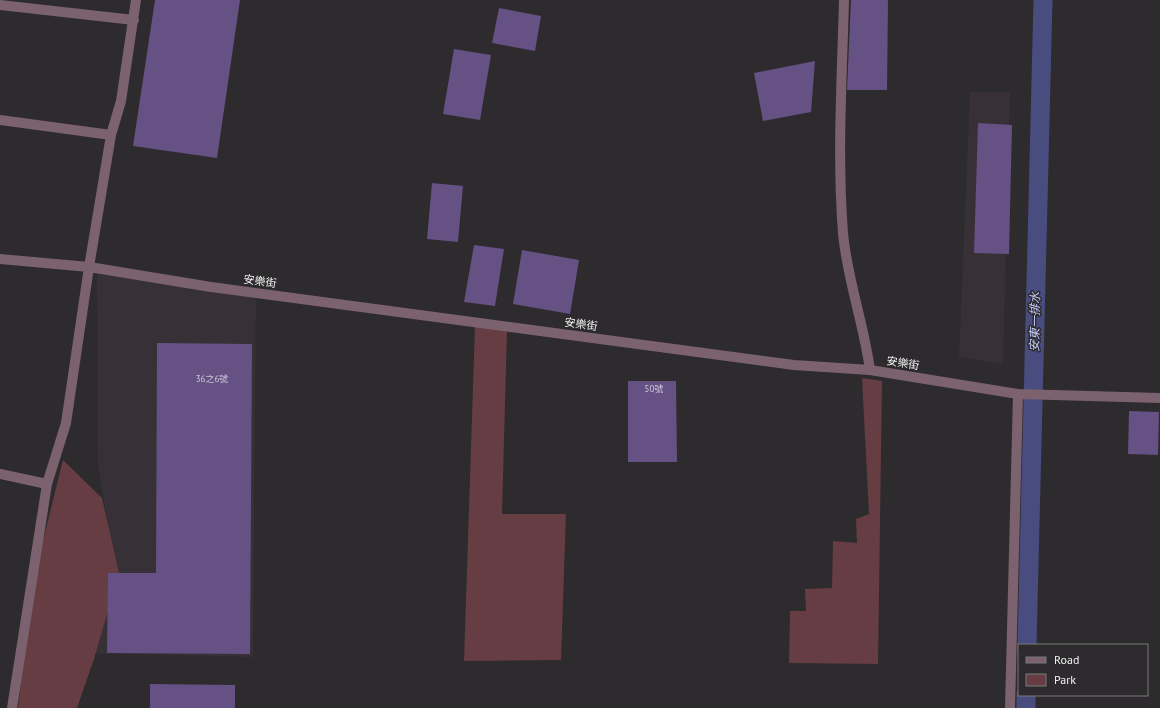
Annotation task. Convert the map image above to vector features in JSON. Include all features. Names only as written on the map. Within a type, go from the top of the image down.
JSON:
[{"type":"street","points":[[12,708],[48,484],[66,423],[89,267],[111,135],[121,101],[136,0]]},
{"type":"street","points":[[844,0],[841,164],[843,234],[854,294],[866,339],[870,370]]},
{"type":"street","points":[[0,5],[134,20]]},
{"type":"street","points":[[0,120],[111,135]]},
{"type":"street","name":"安樂街","points":[[0,259],[89,267],[211,287],[786,364],[870,370],[1018,394],[1160,398]]},
{"type":"street","points":[[1010,708],[1018,394]]},
{"type":"street","points":[[0,474],[48,484]]},
{"type":"shaded area","points":[[970,92],[1010,92],[1003,364],[959,357]]},
{"type":"shaded area","points":[[97,274],[256,296],[253,657],[91,653],[111,542],[98,466]]},
{"type":"green space","points":[[475,325],[507,330],[502,514],[566,514],[561,660],[464,661]]},
{"type":"green space","points":[[862,378],[882,381],[878,664],[789,663],[790,611],[806,611],[805,589],[832,588],[833,541],[857,543],[856,519],[869,514]]},
{"type":"green space","points":[[63,460],[102,498],[119,573],[94,659],[77,708],[18,708],[33,581]]},
{"type":"building","points":[[155,0],[240,0],[217,158],[133,146]]},
{"type":"building","points":[[851,0],[888,0],[887,90],[847,90]]},
{"type":"building","points":[[499,8],[541,16],[535,51],[492,43]]},
{"type":"building","points":[[454,49],[491,55],[480,120],[443,114]]},
{"type":"building","points":[[815,61],[811,112],[763,121],[754,73]]},
{"type":"building","points":[[978,123],[1012,125],[1009,254],[974,253]]},
{"type":"building","points":[[432,183],[463,186],[458,242],[427,239]]},
{"type":"building","points":[[474,245],[504,249],[495,306],[464,302]]},
{"type":"building","points":[[522,250],[579,260],[570,314],[513,304]]},
{"type":"building","points":[[157,343],[252,344],[250,654],[107,653],[108,573],[156,573]]},
{"type":"building","points":[[628,381],[676,381],[677,462],[628,462]]},
{"type":"building","points":[[1129,411],[1159,412],[1158,455],[1128,454]]},
{"type":"building","points":[[150,684],[235,685],[235,708],[150,708]]},
{"type":"waterway","name":"安東一排水","points":[[1027,644],[1043,0]]},
{"type":"waterway","name":"安東一排水","points":[[1026,696],[1026,708]]}]
